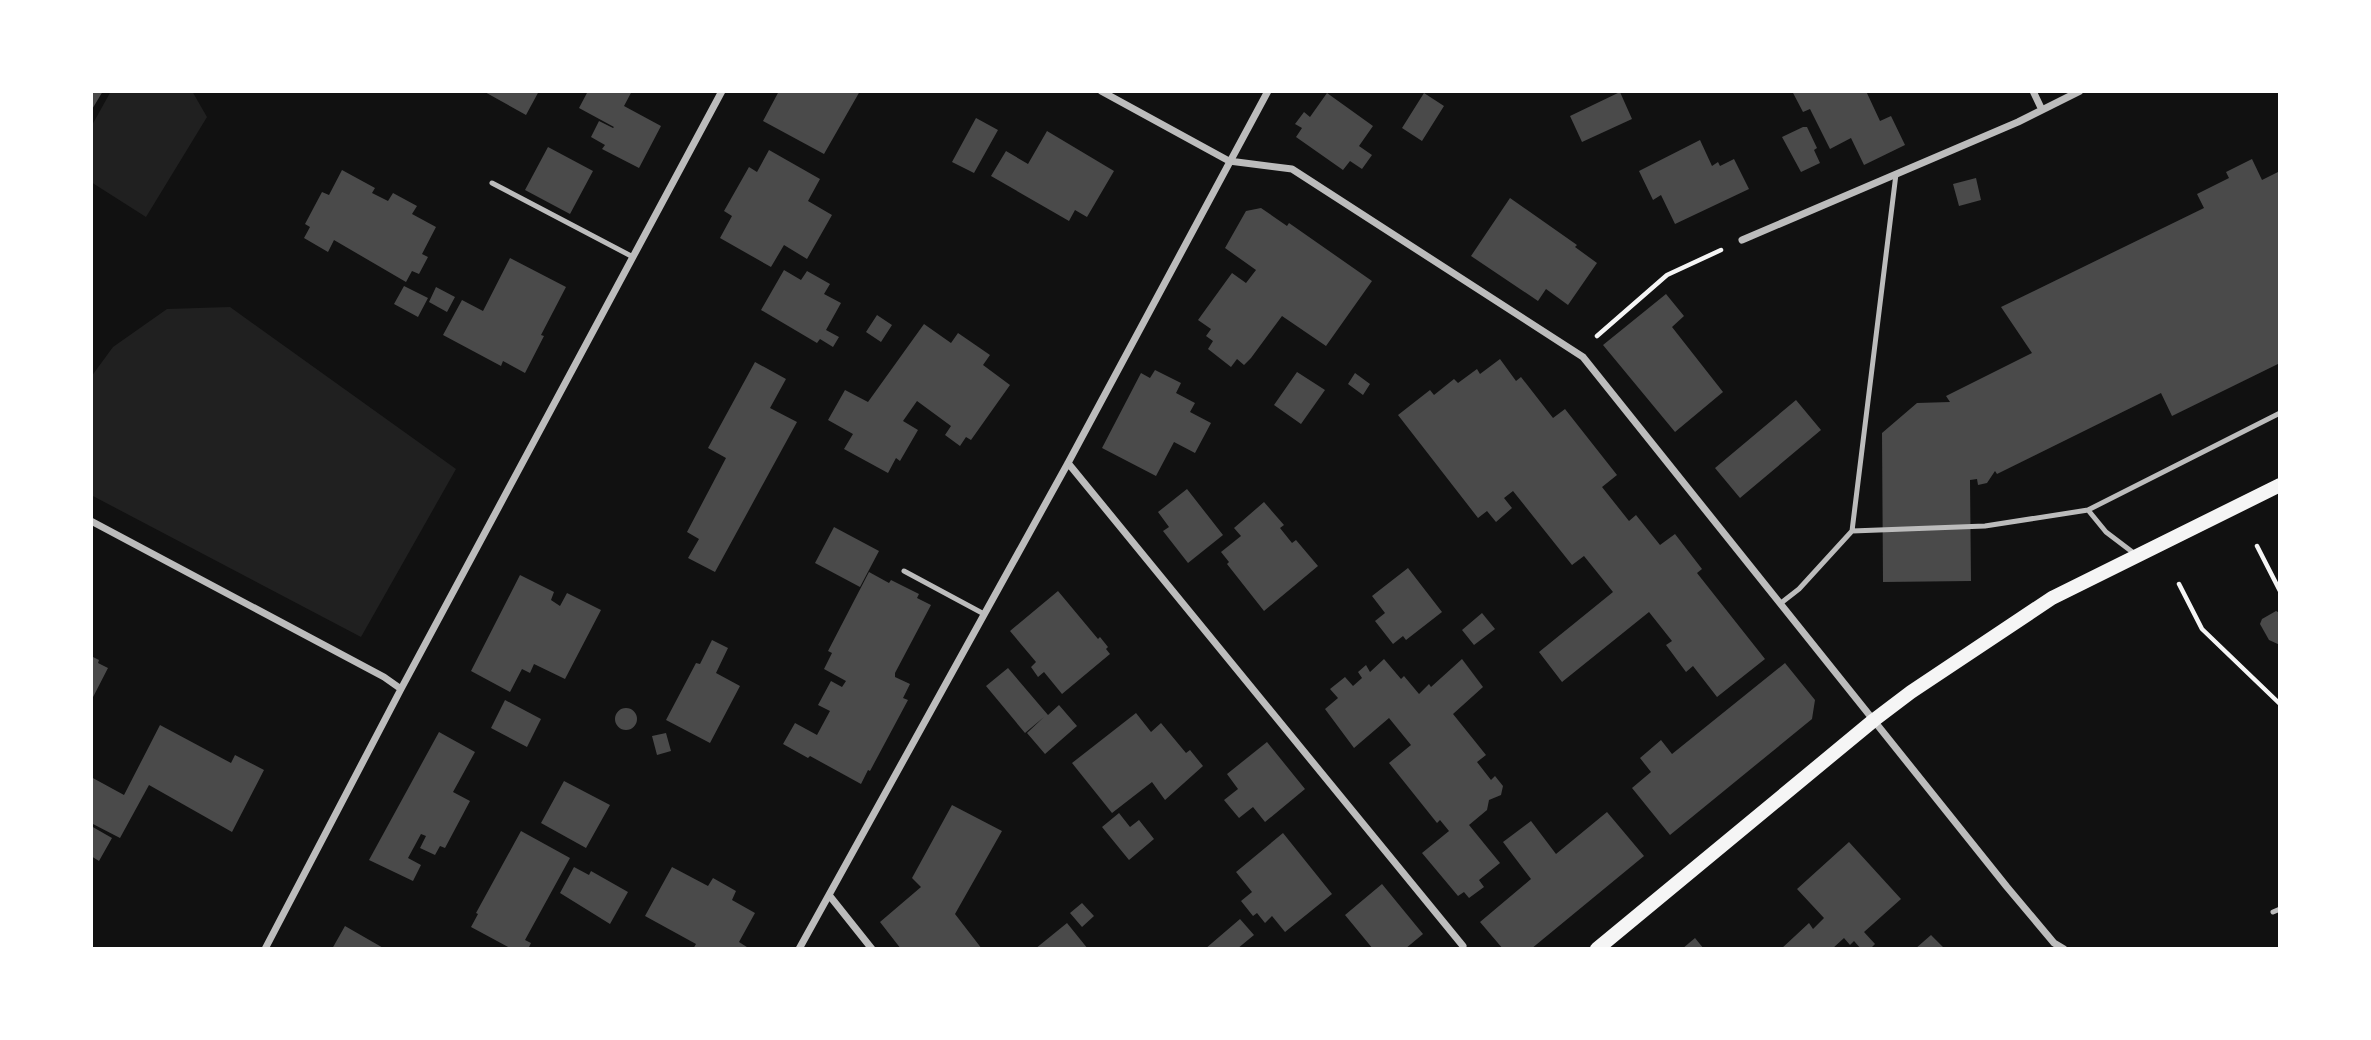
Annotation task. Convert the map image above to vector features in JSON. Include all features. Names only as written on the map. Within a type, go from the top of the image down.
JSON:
[{"type":"main road","points":[[1597,949],[1911,692],[2052,598],[2280,485]]},
{"type":"street","points":[[265,949],[401,689],[722,91]]},
{"type":"street","points":[[1101,91],[1229,161],[1292,169],[1583,357],[2007,887],[2053,943],[2064,949]]},
{"type":"street","points":[[799,949],[1068,463],[1268,91]]},
{"type":"street","points":[[2033,91],[2042,110]]},
{"type":"street","points":[[1742,240],[2080,91]]},
{"type":"street","points":[[1068,463],[1463,946]]},
{"type":"street","points":[[91,521],[384,677],[401,689]]},
{"type":"street","points":[[829,895],[872,949]]},
{"type":"lane","points":[[1781,603],[1799,589],[1852,531],[1896,174]]},
{"type":"lane","points":[[492,183],[633,257]]},
{"type":"lane","points":[[1852,531],[1985,526],[2088,510],[2280,413]]},
{"type":"lane","points":[[2088,510],[2106,532],[2137,556]]},
{"type":"lane","points":[[904,571],[984,614]]},
{"type":"lane","points":[[2273,912],[2280,909]]},
{"type":"path","points":[[1583,357],[1590,343],[1667,275],[1742,240]]},
{"type":"path","points":[[2257,547],[2280,591]]},
{"type":"path","points":[[2179,584],[2202,628],[2280,704]]},
{"type":"shaded area","points":[[111,91],[192,91],[207,117],[146,217],[91,182],[91,127]]},
{"type":"shaded area","points":[[230,307],[456,469],[361,637],[91,495],[91,377],[113,347],[167,309]]},
{"type":"building","points":[[91,91],[103,91],[91,111]]},
{"type":"building","points":[[483,91],[539,91],[526,115]]},
{"type":"building","points":[[588,91],[632,91],[624,106],[661,126],[639,168],[602,149],[605,145],[591,137],[599,121],[614,127],[579,108]]},
{"type":"building","points":[[779,91],[860,91],[824,154],[763,121]]},
{"type":"building","points":[[1792,91],[1866,91],[1880,121],[1891,116],[1905,145],[1864,165],[1851,138],[1830,149],[1810,109],[1803,112]]},
{"type":"building","points":[[1620,92],[1632,119],[1582,142],[1570,116]]},
{"type":"building","points":[[1327,93],[1373,126],[1359,146],[1372,155],[1362,169],[1350,161],[1343,170],[1296,137],[1302,128],[1295,124],[1304,112],[1310,117]]},
{"type":"building","points":[[1424,93],[1444,106],[1422,141],[1402,128]]},
{"type":"building","points":[[976,118],[998,130],[974,173],[952,162]]},
{"type":"building","points":[[1807,127],[1817,148],[1814,150],[1820,163],[1801,172],[1782,137]]},
{"type":"building","points":[[1047,131],[1114,171],[1087,217],[1075,210],[1069,221],[991,176],[1006,151],[1028,164]]},
{"type":"building","points":[[1700,140],[1712,166],[1718,162],[1720,166],[1734,159],[1749,189],[1675,224],[1661,195],[1653,200],[1639,171]]},
{"type":"building","points":[[548,147],[593,171],[570,214],[525,190]]},
{"type":"building","points":[[769,150],[820,179],[808,201],[832,215],[807,259],[784,245],[771,267],[720,238],[732,216],[724,211],[749,167],[757,172]]},
{"type":"building","points":[[2252,159],[2262,180],[2280,171],[2280,363],[2172,416],[2161,393],[1997,474],[1995,471],[1987,483],[1978,485],[1977,479],[1970,480],[1971,581],[1883,582],[1882,433],[1917,403],[1950,402],[1946,396],[2032,353],[2001,307],[2204,208],[2197,194],[2229,178],[2226,172]]},
{"type":"building","points":[[342,170],[375,188],[372,193],[388,201],[393,193],[417,206],[412,214],[436,227],[422,254],[428,257],[419,274],[412,271],[406,282],[334,240],[328,252],[304,238],[310,227],[305,224],[322,192],[329,195]]},
{"type":"building","points":[[1976,178],[1981,200],[1959,206],[1953,184]]},
{"type":"building","points":[[1510,198],[1577,245],[1575,247],[1597,263],[1568,305],[1546,289],[1538,301],[1471,256]]},
{"type":"building","points":[[1261,208],[1287,226],[1289,223],[1372,281],[1326,346],[1282,316],[1244,365],[1237,359],[1231,367],[1208,349],[1213,341],[1206,336],[1211,329],[1198,320],[1232,273],[1246,283],[1256,270],[1225,248],[1246,211]]},
{"type":"building","points":[[510,258],[566,287],[525,373],[503,361],[501,366],[443,335],[462,300],[483,311]]},
{"type":"building","points":[[784,270],[801,280],[807,271],[830,284],[824,294],[841,303],[826,330],[839,337],[833,347],[820,339],[817,343],[761,310]]},
{"type":"building","points":[[404,286],[428,298],[418,317],[394,304]]},
{"type":"building","points":[[436,287],[455,297],[447,312],[429,302]]},
{"type":"building","points":[[1666,294],[1684,316],[1672,327],[1723,392],[1675,432],[1603,345]]},
{"type":"building","points":[[877,315],[892,325],[881,342],[866,332]]},
{"type":"building","points":[[924,324],[951,343],[958,333],[990,355],[983,365],[1010,385],[971,440],[966,437],[960,446],[945,435],[951,426],[917,401],[903,421],[918,430],[900,461],[896,458],[888,473],[844,449],[853,434],[828,420],[845,390],[868,402]]},
{"type":"building","points":[[1500,359],[1516,381],[1521,377],[1553,418],[1565,409],[1617,475],[1602,487],[1629,521],[1636,515],[1660,545],[1675,534],[1702,569],[1697,573],[1765,659],[1717,697],[1693,666],[1686,672],[1666,645],[1672,641],[1649,612],[1562,682],[1539,652],[1613,592],[1584,556],[1572,565],[1513,491],[1504,498],[1512,508],[1496,522],[1487,511],[1478,518],[1398,415],[1430,390],[1434,395],[1454,379],[1458,383],[1477,369],[1480,374]]},
{"type":"building","points":[[755,362],[786,379],[770,408],[797,422],[715,572],[688,558],[699,539],[687,532],[726,458],[708,448]]},
{"type":"building","points":[[1155,370],[1181,383],[1176,393],[1195,403],[1190,412],[1211,423],[1195,453],[1174,442],[1156,476],[1102,448],[1141,373],[1150,378]]},
{"type":"building","points":[[1297,372],[1325,390],[1301,424],[1274,405]]},
{"type":"building","points":[[1355,373],[1370,384],[1363,395],[1348,384]]},
{"type":"building","points":[[1796,400],[1821,430],[1740,498],[1715,468]]},
{"type":"building","points":[[1187,489],[1223,535],[1188,563],[1163,531],[1169,527],[1158,512]]},
{"type":"building","points":[[1264,502],[1284,525],[1280,528],[1292,543],[1296,540],[1318,566],[1264,611],[1227,564],[1229,562],[1221,552],[1241,536],[1234,528]]},
{"type":"building","points":[[834,527],[879,551],[860,587],[815,563]]},
{"type":"building","points":[[1408,568],[1442,612],[1406,640],[1403,636],[1393,644],[1375,621],[1385,613],[1372,596]]},
{"type":"building","points":[[869,572],[919,594],[917,598],[931,605],[895,673],[895,677],[910,684],[903,698],[908,700],[861,784],[783,744],[795,723],[817,735],[830,711],[818,705],[831,681],[842,687],[846,681],[824,669],[832,653],[828,651]]},
{"type":"building","points":[[520,575],[554,592],[551,600],[560,606],[567,593],[601,610],[565,679],[534,664],[530,673],[522,669],[510,692],[471,671]]},
{"type":"building","points":[[1058,591],[1098,639],[1100,637],[1110,654],[1062,694],[1044,672],[1038,677],[1031,667],[1036,662],[1010,631]]},
{"type":"building","points":[[2276,611],[2280,613],[2280,645],[2269,640],[2260,624],[2262,619]]},
{"type":"building","points":[[1482,613],[1495,629],[1474,645],[1462,630]]},
{"type":"building","points":[[712,640],[728,648],[716,673],[740,686],[710,743],[666,720],[696,663],[700,664]]},
{"type":"building","points":[[91,656],[108,668],[91,701]]},
{"type":"building","points":[[1384,659],[1401,679],[1404,676],[1419,694],[1429,684],[1431,687],[1462,659],[1483,687],[1453,714],[1486,755],[1477,762],[1491,780],[1495,776],[1503,786],[1501,795],[1489,800],[1487,810],[1469,825],[1500,863],[1479,880],[1484,887],[1469,898],[1464,892],[1458,896],[1422,853],[1449,831],[1440,820],[1437,823],[1389,763],[1411,745],[1389,718],[1354,748],[1325,709],[1338,698],[1330,689],[1345,677],[1353,686],[1362,678],[1358,672],[1366,665],[1370,672]]},
{"type":"building","points":[[1785,663],[1815,700],[1812,719],[1670,835],[1632,788],[1651,772],[1640,758],[1661,740],[1672,754]]},
{"type":"building","points":[[1008,668],[1048,715],[1059,705],[1077,726],[1045,754],[1027,733],[1044,717],[1025,733],[986,686]]},
{"type":"building","points":[[505,700],[541,719],[527,747],[491,728]]},
{"type":"building","points":[[626,708],[634,711],[637,719],[634,727],[626,730],[618,727],[615,719],[618,711]]},
{"type":"building","points":[[1136,713],[1151,732],[1161,723],[1186,753],[1190,750],[1203,766],[1165,800],[1152,782],[1112,813],[1072,763]]},
{"type":"building","points":[[160,725],[231,763],[235,755],[264,770],[232,832],[149,785],[120,838],[91,823],[91,777],[124,795]]},
{"type":"building","points":[[439,732],[475,752],[453,792],[470,801],[445,848],[440,846],[435,855],[420,848],[426,836],[421,834],[408,858],[421,865],[413,881],[369,860]]},
{"type":"building","points":[[666,733],[671,751],[657,755],[652,736]]},
{"type":"building","points":[[1267,742],[1305,789],[1265,822],[1253,807],[1239,818],[1224,800],[1238,789],[1227,774]]},
{"type":"building","points":[[564,781],[610,805],[586,848],[541,823]]},
{"type":"building","points":[[952,805],[1002,831],[955,914],[982,949],[901,949],[880,922],[921,887],[912,878]]},
{"type":"building","points":[[1607,812],[1644,856],[1531,949],[1503,949],[1480,922],[1531,879],[1503,842],[1531,821],[1556,854]]},
{"type":"building","points":[[1119,813],[1130,827],[1139,820],[1154,839],[1129,860],[1102,827]]},
{"type":"building","points":[[91,826],[112,838],[99,861],[91,856]]},
{"type":"building","points":[[521,831],[570,858],[525,940],[531,943],[528,949],[512,949],[471,927]]},
{"type":"building","points":[[1283,833],[1332,894],[1285,932],[1272,916],[1265,923],[1257,913],[1253,916],[1241,901],[1252,892],[1236,872]]},
{"type":"building","points":[[1849,842],[1901,899],[1864,932],[1875,944],[1870,949],[1861,949],[1854,941],[1850,945],[1844,938],[1832,949],[1781,949],[1809,923],[1813,929],[1824,918],[1797,889]]},
{"type":"building","points":[[574,867],[589,875],[591,871],[628,892],[610,924],[560,893]]},
{"type":"building","points":[[672,867],[708,886],[713,878],[736,891],[732,900],[755,913],[739,942],[750,949],[693,949],[696,944],[645,916]]},
{"type":"building","points":[[1382,884],[1423,934],[1405,949],[1373,949],[1345,915]]},
{"type":"building","points":[[1082,903],[1094,916],[1082,927],[1070,913]]},
{"type":"building","points":[[1240,919],[1254,935],[1237,949],[1205,949]]},
{"type":"building","points":[[1067,923],[1088,949],[1035,949]]},
{"type":"building","points":[[345,926],[385,949],[332,949]]},
{"type":"building","points":[[1931,935],[1945,949],[1915,949]]},
{"type":"building","points":[[1695,938],[1704,949],[1682,949]]}]
